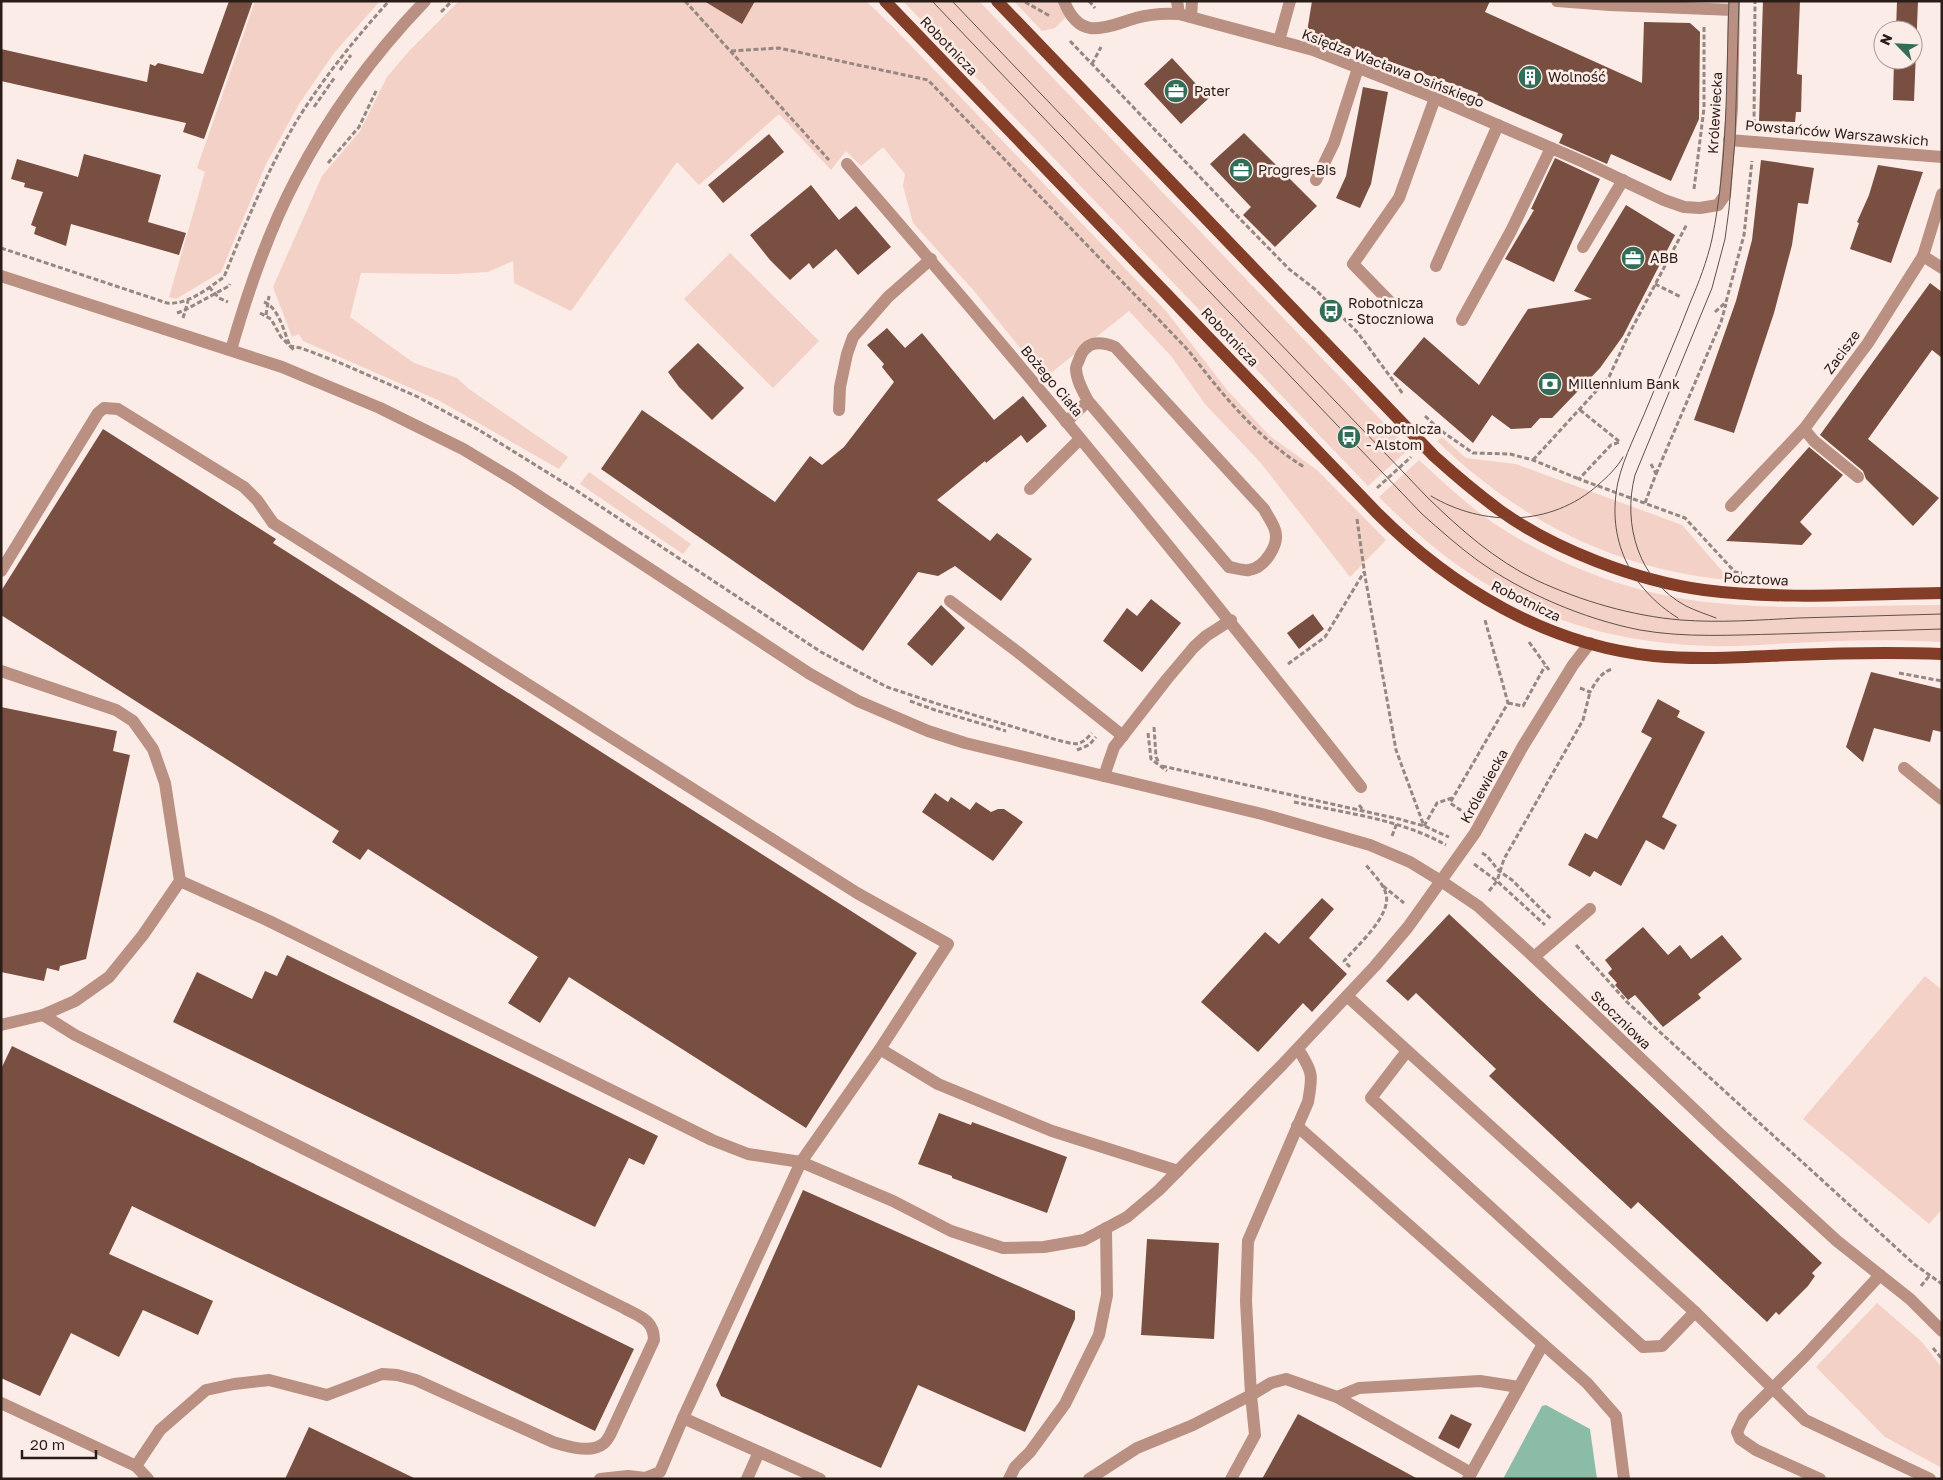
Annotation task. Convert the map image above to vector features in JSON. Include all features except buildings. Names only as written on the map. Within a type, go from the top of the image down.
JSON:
[{"type":"main road","name":"Robotnicza","points":[[884,1],[1364,500],[1420,554],[1465,587],[1521,618],[1590,643]]},
{"type":"main road","points":[[997,1],[1424,445]]},
{"type":"main road","name":"Pocztowa","points":[[1424,445],[1460,479],[1498,509],[1539,534],[1575,552],[1631,573],[1670,584],[1703,590],[1808,596],[1942,592]]},
{"type":"main road","points":[[1590,643],[1635,653],[1681,657],[1942,654]]},
{"type":"street","points":[[231,350],[246,301],[295,180],[332,117],[380,51],[425,1]]},
{"type":"street","name":"Księdza Wacława Osińskiego","points":[[1064,1],[1069,14],[1076,21],[1087,27],[1098,29],[1112,27],[1136,18],[1182,11],[1313,50],[1435,98],[1623,180],[1664,200],[1696,208]]},
{"type":"street","points":[[1182,11],[1192,1]]},
{"type":"street","points":[[1279,41],[1290,1]]},
{"type":"street","points":[[1557,1],[1647,4],[1709,9],[1734,6]]},
{"type":"street","name":"Królewiecka","points":[[1696,208],[1718,205],[1725,195],[1734,6]]},
{"type":"street","points":[[1316,180],[1334,142],[1358,68]]},
{"type":"street","points":[[1392,304],[1353,264],[1399,198],[1435,98]]},
{"type":"street","points":[[1436,266],[1498,125]]},
{"type":"street","name":"Powstańców Warszawskich","points":[[1729,140],[1942,157]]},
{"type":"street","points":[[1462,320],[1511,231],[1551,148]]},
{"type":"street","name":"Bożego Ciała","points":[[847,164],[931,259],[1230,620],[1361,787]]},
{"type":"street","points":[[1583,247],[1623,180]]},
{"type":"street","name":"Zacisze","points":[[1731,506],[1804,429],[1868,343],[1924,256],[1942,194]]},
{"type":"street","points":[[1924,256],[1942,268]]},
{"type":"street","points":[[839,410],[840,387],[846,354],[853,337],[888,297],[931,259]]},
{"type":"street","name":"Stoczniowa","points":[[1,276],[178,335],[231,350],[347,393],[463,449],[513,479],[803,669],[858,701],[928,731],[965,743],[1104,772],[1262,814],[1370,845],[1394,854],[1478,906],[1718,1133],[1837,1241],[1910,1298],[1942,1331]]},
{"type":"street","points":[[1094,342],[1104,342],[1115,347],[1264,509],[1276,532],[1274,545],[1268,558],[1259,568],[1248,570],[1230,567],[1088,401],[1079,383],[1076,367],[1083,351],[1094,342]]},
{"type":"street","points":[[1066,422],[1088,401]]},
{"type":"street","points":[[1,570],[98,413],[104,408],[110,407],[123,411],[244,487],[257,500],[274,523],[857,893],[948,944],[880,1049],[801,1162],[682,1418],[660,1472],[645,1478],[628,1476],[600,1479]]},
{"type":"street","points":[[1804,429],[1814,441],[1858,477]]},
{"type":"street","points":[[1030,490],[1080,439]]},
{"type":"street","points":[[950,600],[1123,736]]},
{"type":"street","points":[[1104,772],[1114,747],[1194,647],[1206,636],[1230,620]]},
{"type":"street","name":"Królewiecka","points":[[1440,881],[1464,849],[1549,704],[1573,665],[1590,643]]},
{"type":"street","points":[[1,671],[116,710],[133,721],[153,749],[165,783],[180,881],[143,935],[109,977],[75,1000],[43,1015],[1,1025]]},
{"type":"street","points":[[1904,768],[1942,799]]},
{"type":"street","points":[[180,881],[269,921],[712,1140],[748,1154],[801,1162],[894,1201],[951,1231],[1003,1248],[1044,1247],[1084,1240],[1127,1216],[1159,1190],[1298,1049],[1347,996],[1398,938],[1440,881]]},
{"type":"street","points":[[1534,957],[1590,909]]},
{"type":"street","points":[[1347,996],[1694,1312],[1805,1420],[1930,1479]]},
{"type":"street","points":[[43,1015],[76,1035],[624,1308],[648,1322],[654,1331],[654,1340],[610,1435],[602,1445],[591,1448],[569,1447],[553,1442],[416,1380],[397,1375],[382,1374],[327,1395],[269,1380],[234,1384],[206,1390],[160,1430],[136,1466]]},
{"type":"street","points":[[880,1049],[938,1084],[1052,1131],[1178,1171]]},
{"type":"street","points":[[1231,1479],[1255,1435],[1250,1395],[1246,1301],[1248,1241],[1308,1102],[1312,1081],[1310,1068],[1298,1049]]},
{"type":"street","points":[[1407,1051],[1371,1098],[1643,1347],[1662,1346],[1694,1312]]},
{"type":"street","points":[[1298,1126],[1587,1383],[1616,1416],[1624,1479]]},
{"type":"street","points":[[1009,1479],[1065,1404],[1100,1335],[1106,1295],[1106,1228]]},
{"type":"street","points":[[1820,1479],[1756,1450],[1740,1439],[1737,1432],[1744,1417],[1805,1356],[1880,1275]]},
{"type":"street","points":[[1090,1479],[1137,1448],[1193,1425],[1271,1383],[1286,1379],[1337,1398],[1469,1476],[1543,1344]]},
{"type":"street","points":[[1337,1398],[1359,1388],[1368,1387],[1480,1381],[1519,1387]]},
{"type":"street","points":[[1,1403],[136,1466],[148,1479]]},
{"type":"street","points":[[682,1418],[820,1479]]},
{"type":"street","points":[[747,1479],[759,1452]]},
{"type":"path","points":[[1,248],[167,303],[178,304],[188,301],[224,277],[270,171],[296,123],[348,47],[389,1]]},
{"type":"path","points":[[435,19],[452,1]]},
{"type":"path","points":[[1024,1],[1051,17],[1053,22]]},
{"type":"path","points":[[1645,503],[1721,322],[1744,235],[1754,141],[1755,1]]},
{"type":"path","points":[[1533,460],[1609,377],[1696,208],[1704,108],[1703,28],[1709,9]]},
{"type":"path","points":[[1066,38],[1283,262],[1316,290],[1358,333],[1409,402]]},
{"type":"path","points":[[731,51],[779,48],[928,80],[1188,350],[1223,396],[1267,440],[1306,468]]},
{"type":"path","points":[[313,109],[352,54]]},
{"type":"path","points":[[324,168],[359,127],[380,83]]},
{"type":"path","points":[[176,313],[229,286],[232,278]]},
{"type":"path","points":[[1656,284],[1681,297]]},
{"type":"path","points":[[229,286],[271,319],[281,337],[297,354]]},
{"type":"path","points":[[266,315],[269,295]]},
{"type":"path","points":[[185,310],[188,301]]},
{"type":"path","points":[[246,301],[268,304],[277,314],[290,346]]},
{"type":"path","points":[[1715,312],[1726,302]]},
{"type":"path","points":[[290,346],[301,348],[338,362],[410,393],[479,430],[574,489],[821,652],[887,686],[944,706],[1076,745],[1082,743],[1105,722]]},
{"type":"path","points":[[1579,479],[1611,445],[1620,442],[1580,410]]},
{"type":"path","points":[[1421,413],[1440,430],[1473,453],[1510,454],[1533,460],[1685,518],[1735,572],[1743,573]]},
{"type":"path","points":[[1364,500],[1440,430]]},
{"type":"path","points":[[1651,464],[1656,474]]},
{"type":"path","points":[[1357,518],[1364,572],[1396,750],[1424,826]]},
{"type":"path","points":[[1274,676],[1324,636],[1364,572]]},
{"type":"path","points":[[1460,821],[1464,813],[1450,803],[1508,703],[1485,620]]},
{"type":"path","points":[[806,648],[821,658]]},
{"type":"path","points":[[1508,703],[1523,706],[1545,666]]},
{"type":"path","points":[[864,681],[899,696]]},
{"type":"path","points":[[1496,881],[1504,859],[1583,720],[1590,692]]},
{"type":"path","points":[[908,700],[1013,733]]},
{"type":"path","points":[[1136,720],[1148,729],[1151,758],[1169,773]]},
{"type":"path","points":[[1075,750],[1083,749],[1089,745],[1105,722]]},
{"type":"path","points":[[1169,768],[1399,819],[1424,826],[1449,837],[1496,881],[1589,958],[1627,1002],[1914,1264],[1942,1284]]},
{"type":"path","points":[[1424,826],[1438,803],[1453,798]]},
{"type":"path","points":[[1289,800],[1397,824],[1487,856],[1499,871],[1512,880],[1560,934]]},
{"type":"path","points":[[1397,824],[1399,819]]},
{"type":"path","points":[[1449,837],[1454,829]]},
{"type":"path","points":[[1344,961],[1377,923],[1384,912],[1387,895],[1375,875]]},
{"type":"shaded area","points":[[255,1],[380,1],[334,53],[299,104],[266,164],[221,272],[176,299],[169,297],[205,172],[197,168]]},
{"type":"shaded area","points":[[459,1],[866,1],[1166,311],[1227,390],[1270,436],[1317,470],[1386,540],[1350,577],[1260,462],[1205,404],[1171,356],[1129,311],[1052,372],[1034,365],[974,291],[913,223],[903,186],[905,174],[883,147],[861,166],[846,151],[831,170],[779,114],[699,185],[677,162],[571,311],[514,283],[513,261],[488,272],[454,274],[361,273],[350,317],[414,363],[457,378],[469,389],[568,457],[559,469],[438,400],[303,341],[299,334],[292,337],[273,287],[322,176],[360,131],[387,77],[410,50]]},
{"type":"shaded area","points":[[903,1],[979,1],[1409,449],[1368,486]]},
{"type":"shaded area","points":[[1014,1],[1064,1],[1069,14],[1055,28],[1042,31]]},
{"type":"shaded area","points":[[730,253],[819,341],[773,388],[684,299]]},
{"type":"shaded area","points":[[1442,437],[1466,458],[1516,464],[1682,525],[1730,580],[1688,574],[1648,565],[1609,552],[1572,536],[1536,517],[1501,495],[1437,441]]},
{"type":"shaded area","points":[[1419,460],[1492,522],[1541,551],[1594,575],[1650,592],[1678,598],[1736,605],[1795,607],[1942,605],[1942,642],[1868,640],[1711,646],[1661,642],[1614,635],[1571,623],[1529,607],[1490,586],[1452,561],[1415,531],[1379,497]]},
{"type":"shaded area","points":[[589,472],[691,544],[683,554],[580,484]]},
{"type":"shaded area","points":[[1925,976],[1942,990],[1942,1209],[1929,1224],[1803,1119]]},
{"type":"shaded area","points":[[1877,1303],[1922,1342],[1942,1368],[1942,1468],[1885,1437],[1816,1367]]},
{"type":"shaded area","points":[[1546,1405],[1590,1429],[1597,1479],[1503,1479],[1542,1406]]},
{"type":"tram line","points":[[932,1],[1422,514],[1463,549],[1495,572],[1534,594],[1576,612],[1619,625],[1657,633],[1727,635],[1942,629]]},
{"type":"tram line","points":[[952,1],[1428,498],[1466,533],[1506,563],[1536,580],[1571,595],[1625,611],[1663,618],[1725,621],[1942,614]]},
{"type":"tram line","points":[[1678,618],[1661,606],[1647,592],[1625,560],[1619,542],[1615,503],[1618,482],[1624,463],[1697,287],[1712,239],[1724,151],[1729,1]]},
{"type":"tram line","points":[[1716,618],[1686,606],[1656,582],[1638,550],[1633,532],[1631,513],[1635,475],[1712,288],[1725,239],[1735,140],[1739,1]]},
{"type":"tram line","points":[[1431,496],[1451,506],[1472,513],[1494,517],[1516,518],[1538,515],[1559,509],[1579,499],[1608,476],[1623,457]]},
{"type":"place","name":"Wolność","points":[[1530,77]]},
{"type":"place","name":"Pater","points":[[1176,91]]},
{"type":"place","name":"Progres-Bis","points":[[1241,170]]},
{"type":"place","name":"ABB","points":[[1633,258]]},
{"type":"place","name":"Robotnicza - Stoczniowa","points":[[1331,311]]},
{"type":"place","name":"Millennium Bank","points":[[1550,384]]},
{"type":"place","name":"Robotnicza - Alstom","points":[[1349,437]]}]
